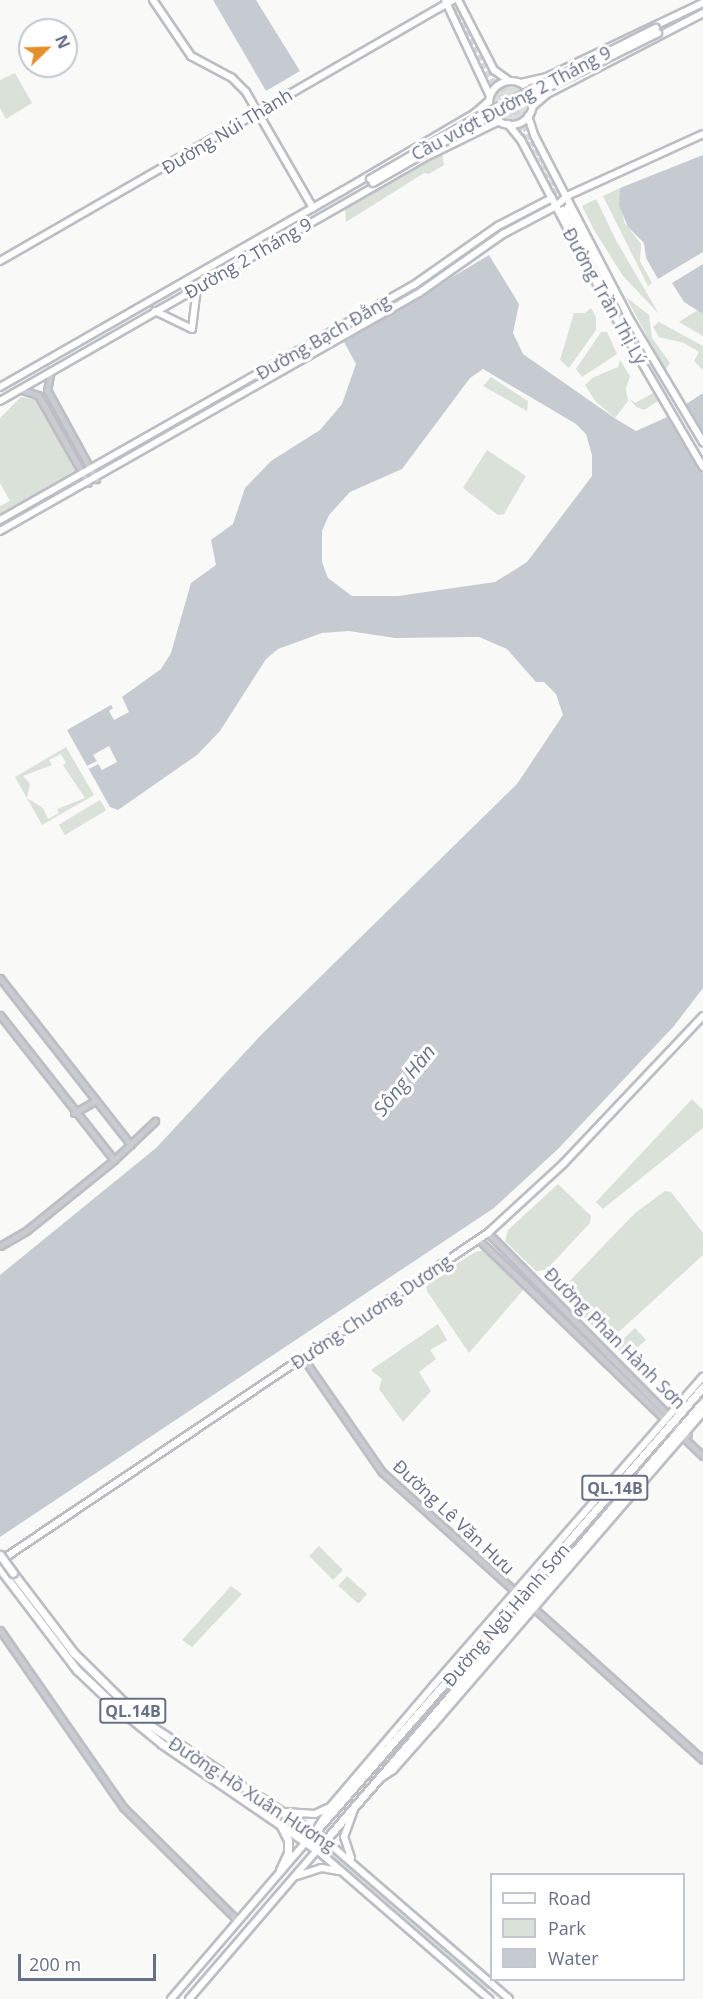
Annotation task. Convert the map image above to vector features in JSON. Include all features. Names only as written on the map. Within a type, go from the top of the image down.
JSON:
[{"type":"highway","name":"Đường Ngũ Hành Sơn","points":[[307,1841],[670,1419],[703,1387]]},
{"type":"highway","name":"QL.14B","points":[[683,1433],[703,1402]]},
{"type":"highway","name":"Đường Ngũ Hành Sơn","points":[[317,1850],[375,1781],[683,1433]]},
{"type":"highway","name":"QL.14B","points":[[0,1555],[9,1575]]},
{"type":"highway","name":"QL.14B","points":[[0,1569],[9,1575]]},
{"type":"highway","name":"Đường Hồ Xuân Hương","points":[[9,1575],[74,1653],[136,1714],[177,1746],[285,1812],[325,1840]]},
{"type":"highway","name":"Đường Hồ Xuân Hương","points":[[9,1575],[78,1670],[113,1704],[162,1744],[317,1850]]},
{"type":"highway","points":[[276,1820],[288,1840],[288,1853],[280,1870]]},
{"type":"main road","points":[[153,0],[191,56],[232,78],[258,112],[313,208]]},
{"type":"main road","points":[[458,0],[497,74],[521,83],[547,77],[703,3]]},
{"type":"main road","points":[[448,1],[499,121],[508,124],[521,122],[528,116],[532,107],[547,94],[703,13]]},
{"type":"main road","name":"Đường Núi Thành","points":[[0,261],[448,1]]},
{"type":"main road","name":"Cầu vượt Đường 2 Tháng 9","points":[[344,190],[372,181],[489,117],[657,31],[677,16]]},
{"type":"main road","name":"Cầu vượt Đường 2 Tháng 9","points":[[657,31],[681,24]]},
{"type":"main road","points":[[469,51],[480,45]]},
{"type":"main road","points":[[490,98],[498,85],[512,81]]},
{"type":"main road","points":[[521,83],[530,93],[532,107]]},
{"type":"main road","name":"Đường 2 Tháng 9","points":[[0,387],[476,113],[490,98]]},
{"type":"main road","name":"Đường Trần Thị Lý","points":[[528,116],[545,156],[632,322],[703,442]]},
{"type":"main road","name":"Đường 2 Tháng 9","points":[[0,399],[481,127],[499,121]]},
{"type":"main road","name":"Đường Trần Thị Lý","points":[[508,124],[533,162],[623,329],[703,467]]},
{"type":"main road","points":[[552,198],[567,196],[703,134]]},
{"type":"main road","points":[[533,162],[545,156]]},
{"type":"main road","name":"Cầu vượt Đường 2 Tháng 9","points":[[350,200],[372,181]]},
{"type":"main road","name":"Đường Bạch Đằng","points":[[0,531],[419,293],[495,239],[556,206],[567,196]]},
{"type":"main road","name":"Đường Bạch Đằng","points":[[0,520],[83,475],[414,285],[491,231],[552,198]]},
{"type":"main road","points":[[623,329],[565,208],[632,322]]},
{"type":"main road","points":[[491,231],[495,239]]},
{"type":"main road","points":[[414,285],[419,293]]},
{"type":"main road","points":[[155,311],[192,329],[197,287]]},
{"type":"main road","points":[[170,290],[175,300]]},
{"type":"main road","points":[[330,334],[335,342]]},
{"type":"main road","points":[[279,363],[284,371]]},
{"type":"main road","points":[[227,392],[234,399]]},
{"type":"main road","points":[[176,422],[180,430]]},
{"type":"main road","points":[[129,448],[133,456]]},
{"type":"main road","points":[[26,506],[30,514]]},
{"type":"main road","name":"Đường Chương Dương","points":[[0,1561],[488,1233],[564,1163],[703,1016]]},
{"type":"main road","name":"Đường Ngũ Hành Sơn","points":[[516,1596],[522,1584],[670,1419],[703,1377]]},
{"type":"main road","name":"Đường Ngũ Hành Sơn","points":[[530,1608],[703,1412]]},
{"type":"main road","name":"Đường Ngũ Hành Sơn","points":[[315,1832],[331,1806],[385,1742],[395,1736]]},
{"type":"main road","points":[[354,1864],[344,1837],[359,1800]]},
{"type":"main road","points":[[285,1812],[315,1814],[331,1806]]},
{"type":"main road","name":"Đường Hồ Xuân Hương","points":[[325,1840],[508,1999]]},
{"type":"main road","points":[[171,1999],[307,1841]]},
{"type":"main road","points":[[189,1999],[317,1850]]},
{"type":"main road","name":"Đường Hồ Xuân Hương","points":[[317,1850],[489,1999]]},
{"type":"main road","points":[[294,1877],[322,1868],[342,1872]]},
{"type":"street","points":[[51,370],[47,390],[96,478]]},
{"type":"street","points":[[17,389],[38,395],[88,483]]},
{"type":"street","points":[[65,443],[73,438]]},
{"type":"street","points":[[0,978],[131,1145]]},
{"type":"street","points":[[0,1015],[74,1113],[114,1160]]},
{"type":"street","points":[[74,1113],[95,1101]]},
{"type":"street","points":[[0,1246],[26,1230],[114,1160],[155,1121]]},
{"type":"street","name":"Đường Phan Hành Sơn","points":[[488,1233],[670,1419],[703,1456]]},
{"type":"street","name":"Đường Phan Hành Sơn","points":[[479,1239],[670,1419]]},
{"type":"street","name":"Đường Lê Văn Hưu","points":[[303,1358],[382,1472],[516,1596],[703,1760]]},
{"type":"street","points":[[0,1630],[123,1807],[237,1920]]},
{"type":"green space","points":[[15,73],[32,103],[6,119],[0,108],[0,80]]},
{"type":"green space","points":[[510,86],[522,91],[527,103],[522,115],[510,120],[498,115],[493,103],[498,91]]},
{"type":"green space","points":[[442,153],[444,165],[429,174],[424,173],[346,222],[345,209]]},
{"type":"green space","points":[[620,188],[624,222],[641,244],[640,261],[652,283],[648,286],[603,196]]},
{"type":"green space","points":[[596,199],[617,242],[659,314],[623,276],[594,230],[582,206]]},
{"type":"green space","points":[[626,297],[649,315],[652,338],[670,363],[665,370]]},
{"type":"green space","points":[[591,308],[596,317],[596,330],[569,368],[560,360],[574,313],[585,313]]},
{"type":"green space","points":[[698,310],[703,314],[703,336],[679,322]]},
{"type":"green space","points":[[659,322],[703,346],[703,370],[694,361],[699,352],[684,343],[659,337],[653,327]]},
{"type":"green space","points":[[601,332],[607,332],[617,354],[582,377],[576,369]]},
{"type":"green space","points":[[620,360],[630,376],[626,388],[628,401],[615,418],[595,401],[585,385],[592,378],[618,367]]},
{"type":"green space","points":[[491,377],[528,401],[527,411],[483,386]]},
{"type":"green space","points":[[653,393],[658,401],[644,410],[636,407],[629,398],[635,403]]},
{"type":"green space","points":[[21,397],[37,400],[77,474],[0,516],[0,506],[10,501],[0,483],[0,418]]},
{"type":"green space","points":[[487,450],[526,476],[504,514],[498,515],[463,488]]},
{"type":"green space","points":[[66,747],[94,795],[42,825],[15,777]],"holes":[[[61,754],[66,763],[63,765],[85,798],[57,809],[59,813],[48,819],[43,808],[27,798],[30,784],[23,776],[52,765],[49,760]]]},
{"type":"green space","points":[[100,800],[106,810],[65,835],[59,825]]},
{"type":"green space","points":[[692,1099],[703,1110],[703,1128],[603,1209],[596,1202]]},
{"type":"green space","points":[[558,1184],[591,1216],[590,1223],[546,1270],[536,1271],[505,1241],[508,1230]]},
{"type":"green space","points":[[665,1191],[671,1192],[703,1233],[703,1255],[610,1340],[606,1339],[567,1301],[562,1294],[563,1288],[635,1213]]},
{"type":"green space","points":[[484,1250],[524,1289],[469,1353],[427,1291],[426,1284],[475,1252]]},
{"type":"green space","points":[[438,1324],[447,1340],[430,1350],[436,1359],[419,1372],[431,1391],[403,1422],[379,1389],[382,1379],[371,1370]]},
{"type":"green space","points":[[635,1328],[646,1340],[626,1358],[615,1346]]},
{"type":"green space","points":[[319,1546],[343,1570],[333,1580],[309,1556]]},
{"type":"green space","points":[[347,1576],[367,1594],[358,1604],[338,1586]]},
{"type":"green space","points":[[231,1586],[242,1594],[192,1647],[182,1640]]},
{"type":"green space","points":[[327,1850],[378,1890],[489,1989],[484,1990],[325,1853]]},
{"type":"water","points":[[213,0],[256,0],[300,71],[266,91]]},
{"type":"water","points":[[703,155],[703,252],[658,279],[646,258],[644,243],[628,227],[619,205],[620,188]]},
{"type":"water","name":"Sông Hàn","points":[[489,255],[519,304],[513,333],[523,354],[616,419],[636,431],[665,418],[703,393],[703,988],[674,1026],[558,1149],[494,1208],[0,1537],[0,1275],[156,1148],[261,1035],[517,784],[563,715],[556,694],[544,682],[536,682],[507,649],[479,637],[395,638],[349,631],[322,633],[278,649],[266,659],[220,731],[197,755],[118,810],[110,807],[67,730],[111,705],[113,708],[109,711],[114,720],[129,712],[122,697],[161,669],[171,653],[191,583],[216,565],[211,540],[233,524],[245,488],[271,461],[320,430],[342,404],[356,364],[344,342]],"holes":[[[483,369],[576,424],[586,434],[592,455],[592,476],[527,562],[495,582],[398,596],[352,596],[328,578],[322,562],[322,531],[329,515],[350,492],[402,469],[470,378]]]},
{"type":"water","points":[[703,264],[703,314],[684,302],[672,283]]},
{"type":"pier","points":[[684,401],[703,433],[703,474],[667,413]]},
{"type":"pier","points":[[109,746],[117,762],[102,770],[98,764],[89,769],[87,766],[97,761],[93,755]]},
{"type":"tunnel","points":[[448,0],[562,207]]},
{"type":"tunnel","points":[[459,7],[568,207]]}]
